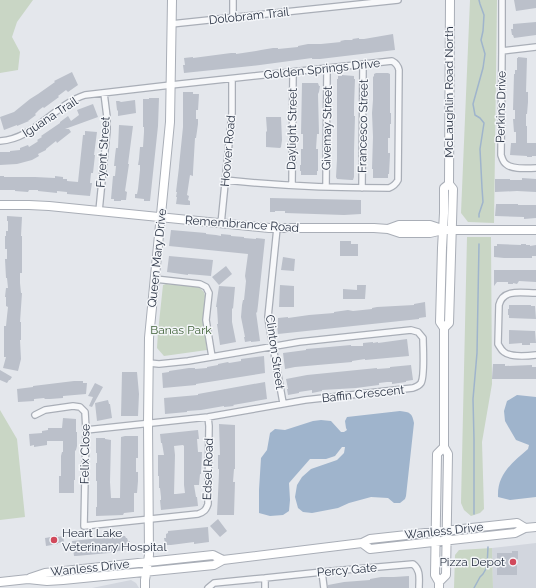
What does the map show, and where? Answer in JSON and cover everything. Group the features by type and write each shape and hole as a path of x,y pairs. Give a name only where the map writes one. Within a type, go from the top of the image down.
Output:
{"main road":[{"name":"Queen Mary Drive","path":"145,588 149,555 149,338 170,122 172,0"},
{"name":"McLaughlin Road North","path":"439,585 446,575 448,454 444,446 444,328 449,324 447,230 453,189 449,184 450,0"},
{"name":"Remembrance Road","path":"0,205 29,205 277,228 388,229 399,225 430,225 447,230 536,230"},
{"name":"McLaughlin Road North","path":"439,585 435,575 437,454 444,446"},
{"name":"Wanless Drive","path":"0,582 28,579 47,581 63,580 214,565 223,560 362,543 370,539 517,523 525,528"},
{"name":"Wanless Drive","path":"362,543 370,549 515,533 525,528 536,527"},
{"name":"Wanless Drive","path":"28,579 45,573 213,555 223,560"}],"street":[{"path":"233,0 233,18"},
{"name":"Dolobram Trail","path":"171,24 398,0"},
{"name":"Perkins Drive","path":"502,0 501,155 506,165 512,168 536,168"},
{"path":"502,51 536,47"},
{"name":"Golden Springs Drive","path":"171,85 363,64 392,62 396,64 399,70 398,180 396,184 389,188 362,188 256,184 226,180"},
{"name":"Francesco Street","path":"362,188 363,64"},
{"name":"Givemay Street","path":"326,187 328,68"},
{"name":"Daylight Street","path":"292,186 293,72"},
{"name":"Hoover Road","path":"221,224 232,113 232,79"},
{"name":"Iguana Trail","path":"0,141 14,139 25,134 75,99 85,95 171,85"},
{"name":"Fryent Street","path":"99,211 107,130 104,93"},
{"name":"Clinton Street","path":"277,228 268,317 283,403"},
{"path":"155,279 200,284 206,287 209,293 206,320 212,357"},
{"path":"536,293 509,293 503,296 499,305 498,344 504,352 510,355 536,356"},
{"name":"Baffin Crescent","path":"86,430 208,417 283,403 413,388 421,383 423,377 423,338 418,332 411,330 299,342 174,362 156,364 149,363"},
{"name":"Felix Close","path":"35,416 45,410 73,406 80,407 85,412 84,526 149,520"},
{"name":"Edsel Road","path":"149,520 198,514 203,513 206,509 208,504 208,417"},
{"name":"Percy Gate","path":"208,588 214,583 413,564 419,573 419,588"},
{"path":"322,572 324,588"},
{"path":"265,578 265,588"}],"shaded area":[{"path":"536,543 536,588 493,588 492,548"},
{"path":"131,580 136,583 139,588 92,588"}],"green space":[{"path":"0,0 33,0 17,22 12,37 20,52 18,70 0,73"},
{"path":"470,0 497,0 494,223 468,222 461,213"},
{"path":"467,237 491,237 492,384 482,442 484,509 480,513 471,516 464,510 461,503"},
{"name":"Banas Park","path":"163,285 199,287 204,292 203,318 207,350 164,356 157,348"},
{"path":"0,410 17,439 25,517 0,520"},
{"path":"492,548 493,588 454,588 455,555 459,550"}],"water":[{"path":"517,395 536,397 536,497 510,500 498,497 500,482 511,464 528,449 529,445 516,440 505,421 504,411 507,401"},
{"path":"400,411 410,414 414,423 406,496 400,503 394,503 388,498 371,497 349,503 338,508 312,513 303,512 298,508 295,497 297,485 302,477 311,469 337,460 344,453 345,447 342,447 335,456 326,459 310,459 289,483 289,511 283,515 270,516 259,513 261,458 267,450 270,433 275,429 285,430 321,420 331,421 341,432 344,432 347,430 345,421 347,417"}],"building":[{"path":"514,0 536,0 536,8 516,11"},
{"path":"536,22 536,35 514,38 512,35 511,29 513,29 513,24"},
{"path":"393,34 395,50 184,73 184,58 231,53 236,54 273,48 298,47 308,44 341,42 340,41"},
{"path":"518,57 527,58 527,143 536,143 536,156 532,157 510,155 511,143 516,143 516,132 514,132 513,119 515,119 515,110 513,110 514,74 515,70 517,70"},
{"path":"72,72 78,85 68,92 66,90 58,96 59,97 39,110 29,121 4,130 0,117 14,112 55,82 54,81"},
{"path":"376,73 390,74 391,124 390,138 388,138 388,153 390,153 390,155 388,178 373,178 373,77"},
{"path":"338,76 354,76 355,79 353,180 337,179 336,177 337,79"},
{"path":"302,83 318,83 320,86 318,94 319,134 317,134 316,149 318,149 317,175 301,175 300,171 301,149 303,149 303,134 301,134"},
{"path":"183,92 193,92 193,94 199,94 198,110 196,110 196,119 198,119 198,124 195,138 193,176 190,175 187,195 189,196 188,200 190,201 190,205 176,204 183,127"},
{"path":"159,98 158,126 150,201 144,201 144,199 135,198 135,194 137,194 138,189 140,147 143,147 143,99"},
{"path":"135,100 136,113 118,116 116,101 121,102"},
{"path":"93,104 98,117 65,129 69,129 71,132 57,143 56,141 46,150 38,154 39,156 32,160 17,164 0,165 0,152 20,150 20,148 28,145 29,147 68,116 71,121 79,115 77,110"},
{"path":"266,117 281,117 282,140 280,148 266,147"},
{"path":"119,125 133,126 125,191 127,192 126,200 114,201 114,199 111,199 113,176 115,176 116,166 114,166 116,148 118,148"},
{"path":"85,131 97,132 93,173 91,173 90,183 92,183 90,196 67,194 67,192 57,191 57,193 38,190 29,190 28,192 0,190 0,176 55,178 55,176 63,177 63,179 67,179 67,181 78,182 83,135 85,135"},
{"path":"522,178 536,179 536,192 495,192 495,179 522,180"},
{"path":"270,198 361,200 361,214 344,215 285,213 285,211 270,212"},
{"path":"496,204 536,205 536,218 524,219 524,217 495,216"},
{"path":"7,216 22,217 22,273 20,273 22,293 20,322 21,359 18,371 3,368 6,357 4,357 4,326 6,326 8,307 6,306 5,297 6,288 8,288 5,259 7,259 5,236 6,231 8,231"},
{"path":"171,230 221,236 221,234 244,238 265,239 257,313 256,312 260,341 245,342 241,317 248,254 169,246"},
{"path":"340,241 351,241 351,244 358,244 358,256 340,256"},
{"path":"497,244 536,245 536,256 532,256 532,258 494,257 494,246 497,246"},
{"path":"169,256 213,260 211,276 167,272"},
{"path":"283,257 295,259 294,271 281,270"},
{"path":"226,266 232,274 219,285 212,277"},
{"path":"494,270 536,270 536,282 519,281 517,284 508,284 508,282 497,282 494,286"},
{"path":"280,285 294,286 294,307 279,307"},
{"path":"357,285 366,285 365,299 343,299 343,289 357,290"},
{"path":"219,286 235,287 232,322 236,342 220,345 216,307"},
{"path":"425,302 426,317 419,319 278,334 278,318 334,313 348,310 353,311 372,309 377,307 414,305"},
{"path":"509,305 535,306 536,319 509,318"},
{"path":"509,330 535,331 536,343 530,343 530,345 522,345 522,343 509,344"},
{"path":"407,339 409,356 365,359 352,362 285,369 283,353 306,349 351,345 363,346 363,343 378,343"},
{"path":"264,356 265,373 196,385 163,388 162,373 189,368 207,368 218,364 241,361 241,359"},
{"path":"493,364 505,364 505,366 532,365 532,367 536,367 536,379 492,379"},
{"path":"411,365 413,380 406,382 392,384 392,382 387,382 379,383 379,385 322,390 312,393 312,390 288,395 286,379 307,375"},
{"path":"0,370 12,377 7,383 0,380"},
{"path":"122,372 137,372 139,394 138,416 121,416"},
{"path":"83,381 83,383 87,383 86,394 63,396 63,398 44,398 34,399 34,401 18,402 17,389"},
{"path":"265,382 267,399 233,405 234,406 165,414 164,398 198,395"},
{"path":"95,383 103,387 92,407 89,406 93,397 88,396"},
{"path":"108,400 112,418 97,421 95,403"},
{"path":"63,418 76,419 77,446 75,451 74,493 59,493 59,476 61,476 63,441 47,441 47,445 34,447 34,445 30,446 29,434 42,433 42,431 48,430 48,428 62,428"},
{"path":"219,424 235,425 235,469 233,482 235,482 234,515 217,515 219,473 218,455 220,455"},
{"path":"198,430 198,452 202,452 201,474 199,485 194,485 198,506 161,510 158,455 164,455 160,434","holes":["174,446 184,446 185,493 174,494"]},
{"path":"138,436 138,458 136,458 136,472 138,472 138,481 137,493 134,493 134,512 124,513 123,515 96,516 96,438 111,440 111,498 120,498 121,437"},
{"path":"218,519 227,531 220,537 210,526"},
{"path":"208,527 209,542 171,545 167,545 165,543 164,538 166,538 168,531"},
{"name":"Heart Lake Veterinary Hospital","path":"57,535 57,537 63,536 64,542 46,546 45,538"},
{"path":"125,536 128,541 130,541 130,547 128,549 109,553 74,556 72,541"},
{"path":"512,551 518,551 517,575 497,575 497,553 512,553"},
{"path":"409,576 409,588 328,588 328,585 344,582 370,580 381,577"}],"waterway":[{"path":"479,0 484,15 481,40 485,54 483,68 473,104 475,115 484,123 480,149 483,202 479,217"},
{"path":"474,514 473,399 477,353 479,244"},
{"path":"474,588 487,567 488,547"}],"place":[{"name":"Heart Lake Veterinary Hospital","path":"54,540"},
{"name":"Pizza Depot","path":"513,562"}]}
